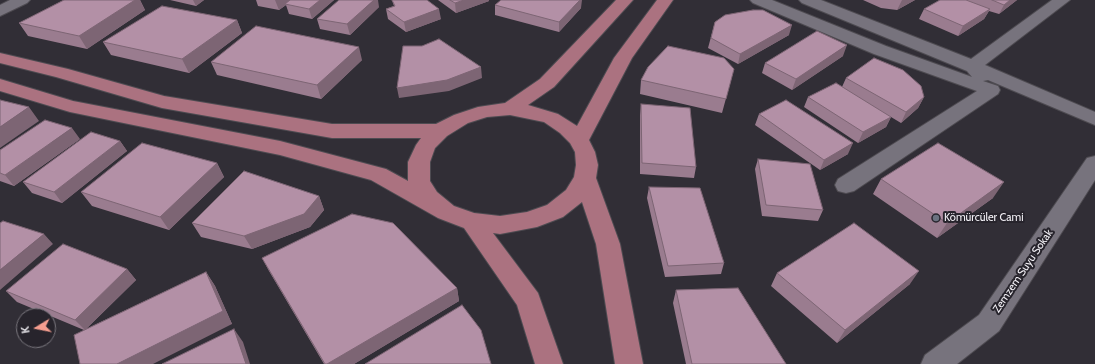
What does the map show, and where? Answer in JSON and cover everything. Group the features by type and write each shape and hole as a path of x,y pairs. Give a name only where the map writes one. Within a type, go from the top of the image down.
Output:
{"main road":[{"path":"510,109 547,83 625,0"},
{"path":"579,140 623,58 665,0"},
{"path":"0,58 62,73 162,102 332,131 440,130"},
{"path":"0,85 70,106 280,148 378,174 446,212 472,222 500,225 529,222 555,211 574,196 585,178 587,165 585,152 579,140 567,128 551,118 531,112 510,109 485,111 461,118 440,130 426,145 419,162 419,181 429,198 446,212"},
{"path":"585,178 608,244 629,364"},
{"path":"472,222 529,301 549,364"}],"street":[{"path":"0,11 22,0"},
{"path":"758,0 880,50 991,90"},
{"path":"807,0 973,66 1095,118"},
{"path":"973,66 1062,0"},
{"path":"973,66 991,90"},
{"path":"846,186 991,90"},
{"name":"Zemzem Suyu Sokak","path":"935,364 989,323 1095,163"}],"building":[{"path":"64,0 135,0 79,36 19,23"},
{"path":"290,0 320,0 309,9 285,4"},
{"path":"339,0 374,0 347,24 317,19"},
{"path":"392,0 427,0 439,9 404,22 386,9 395,6"},
{"path":"450,0 464,0 455,3"},
{"path":"501,0 580,0 559,22 495,5"},
{"path":"940,0 966,0 990,9 963,26 924,9"},
{"path":"992,0 1010,0 1004,5"},
{"path":"162,6 237,20 182,59 103,42"},
{"path":"753,10 763,10 792,25 740,54 711,38 715,22 725,15"},
{"path":"256,26 359,47 317,85 211,62"},
{"path":"817,31 847,45 796,79 765,63"},
{"path":"439,39 481,67 447,80 397,88 403,46 422,46"},
{"path":"668,46 724,58 734,69 726,99 641,80 648,67"},
{"path":"874,58 903,70 921,86 924,97 906,112 846,78"},
{"path":"836,83 891,117 863,132 808,97"},
{"path":"0,100 29,107 0,127"},
{"path":"786,100 853,143 824,160 759,114"},
{"path":"641,104 690,108 696,167 642,163"},
{"path":"45,120 72,128 5,175 0,173 0,150"},
{"path":"91,132 120,141 54,192 23,182"},
{"path":"142,143 217,163 160,217 81,192"},
{"name":"Kömürcüler Cami","path":"938,143 1004,182 947,223 881,179"},
{"path":"758,159 810,164 823,210 766,205"},
{"path":"244,171 319,196 304,214 244,236 192,223"},
{"path":"649,187 700,188 724,263 668,266"},
{"path":"352,214 393,223 457,288 325,364 262,258"},
{"path":"3,221 44,234 0,270 0,223"},
{"path":"854,223 919,271 845,330 777,273"},
{"path":"63,244 127,269 75,320 56,312 56,308 46,308 6,291"},
{"path":"206,272 223,311 117,364 80,364 74,335"},
{"path":"738,288 786,364 692,364 676,290"},
{"path":"462,305 481,330 491,364 365,364"},
{"path":"234,329 246,364 162,364"}],"place":[{"name":"Kömürcüler Cami","path":"936,218"}]}
